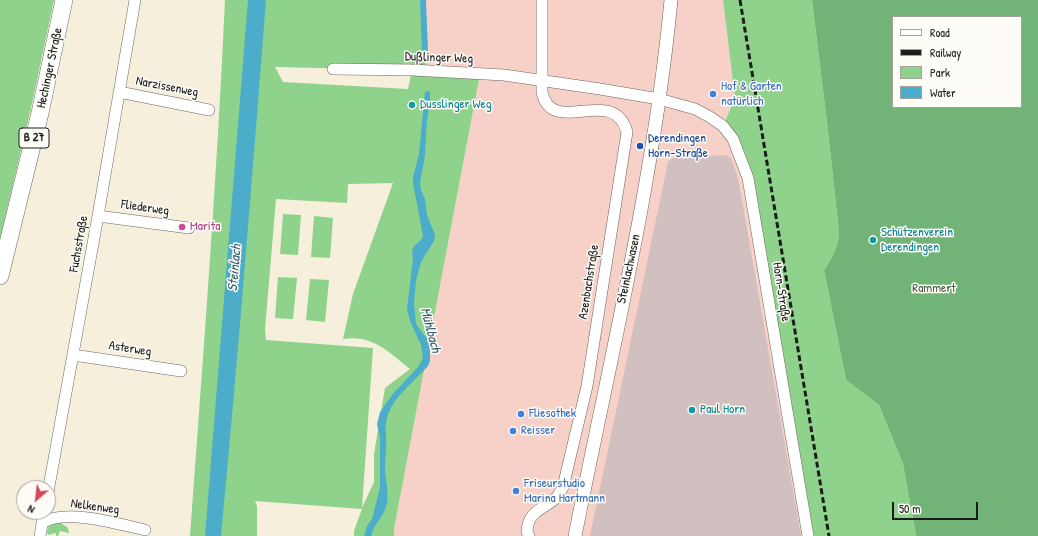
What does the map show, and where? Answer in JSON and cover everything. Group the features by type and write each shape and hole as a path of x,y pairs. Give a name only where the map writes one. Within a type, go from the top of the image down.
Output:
{"main road":[{"name":"Hechinger Straße","path":"0,276 40,113 64,0"}],"street":[{"name":"Fuchsstraße","path":"50,480 135,0"},
{"path":"542,0 543,80"},
{"name":"Steinlachwasen","path":"575,536 634,245 660,99 671,0"},
{"name":"Dußlinger Weg","path":"333,69 412,70 504,75 660,99"},
{"name":"Azenbachstraße","path":"529,536 527,532 529,520 535,512 556,497 563,487 587,386 627,132 624,123 617,116 605,111 584,110 567,113 554,110 549,107 542,92 543,80"},
{"name":"Narzissenweg","path":"119,92 209,110"},
{"name":"Horn-Straße","path":"660,99 695,109 723,126 733,139 748,178 808,536"},
{"name":"Fliederweg","path":"98,216 189,228"},
{"name":"Asterweg","path":"73,355 181,371"},
{"name":"Nelkenweg","path":"56,517 77,517 107,521 145,530"},
{"path":"40,536 43,520"}],"shaded area":[{"path":"424,0 723,0 735,98 723,126 748,178 808,536 394,536 394,529 480,74 426,71"},
{"name":"Paul Horn","path":"725,155 731,158 738,178 801,536 590,536 668,162 673,158"}],"green space":[{"path":"0,0 54,0 31,108 0,239"},
{"path":"225,0 424,0 426,71 480,74 394,529 394,536 354,536 354,531 362,509 255,501 257,506 257,536 190,536 218,134","holes":["275,67 412,70 408,89 283,82","393,183 353,294 343,339 363,339 380,346 410,369 385,388 374,454 374,482 362,508 373,348 266,340 265,329 276,199 347,203 348,184"]},
{"path":"723,0 812,0 839,232 838,243 824,270 846,380 879,405 903,464 916,536 808,536 748,178 723,126 735,98"},
{"name":"Rammert","path":"812,0 1038,0 1038,536 916,536 903,464 879,405 846,380 824,270 838,243 839,232"},
{"path":"283,214 301,215 298,255 280,254"},
{"path":"314,216 333,218 330,258 311,257"},
{"path":"278,277 297,278 293,319 275,318"},
{"path":"310,279 329,280 325,322 306,320"},
{"path":"60,522 68,528 69,533 60,531 58,536 56,536 56,533 48,535 47,531 49,526"}],"water":[{"name":"Steinlach","path":"248,0 266,0 250,201 221,536 205,536"},
{"path":"420,0 426,0 428,51 422,50"},
{"path":"430,91 425,155 420,183 425,199 427,215 435,235 434,241 421,262 416,281 414,304 416,324 428,340 430,361 428,366 402,392 391,407 386,427 385,467 388,494 386,508 374,527 371,536 364,536 367,526 372,519 380,488 380,439 377,424 380,412 392,395 418,367 423,358 421,345 410,321 407,309 413,258 412,253 414,247 423,236 413,177 419,154 425,92"}],"railway":[{"path":"740,0 829,536"}],"place":[{"name":"Hof & Garten natürlich","path":"713,94"},
{"name":"Dusslinger Weg","path":"412,105"},
{"name":"Derendingen Horn-Straße","path":"640,146"},
{"name":"Marita","path":"182,227"},
{"name":"Schützenverein Derendingen","path":"873,240"},
{"name":"Paul Horn","path":"692,410"},
{"name":"Fliesothek","path":"521,414"},
{"name":"Reisser","path":"513,431"},
{"name":"Friseurstudio Marina Hartmann","path":"516,491"}],"water label":[{"name":"Mühlbach","path":"430,330"}]}
